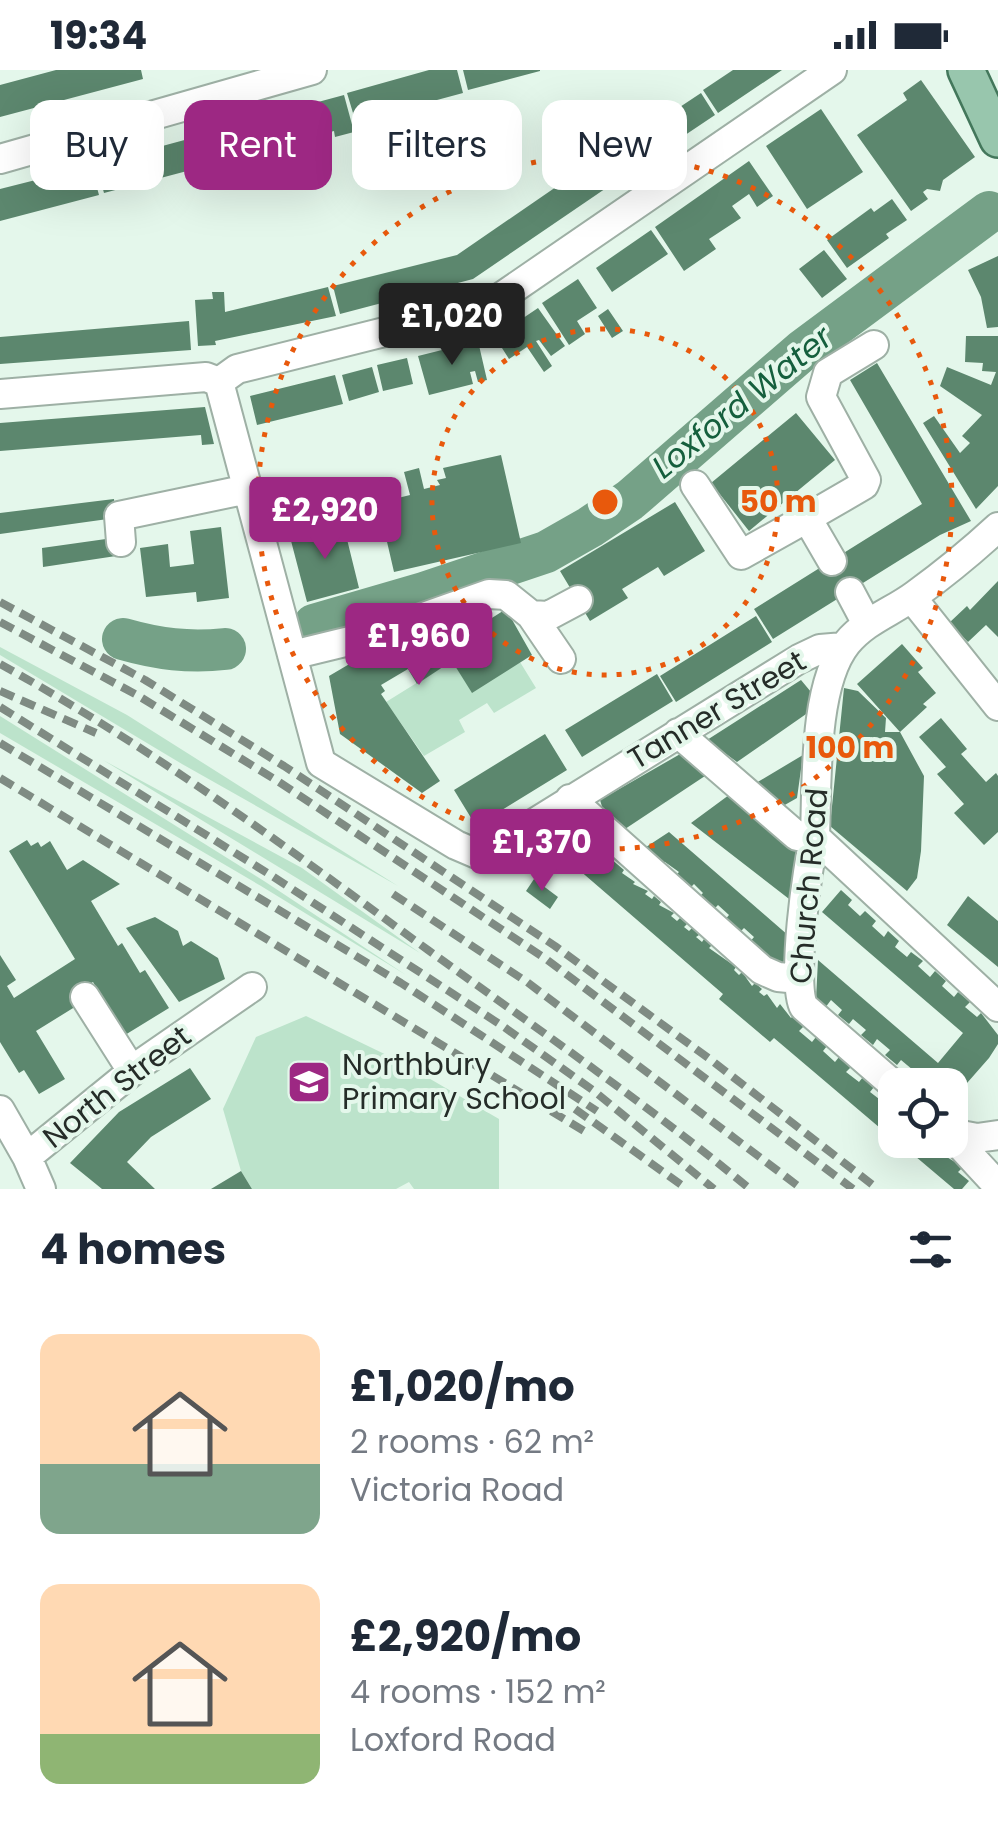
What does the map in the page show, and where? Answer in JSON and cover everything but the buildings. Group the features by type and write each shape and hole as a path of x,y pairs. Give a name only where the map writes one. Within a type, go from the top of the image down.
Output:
{"main road":[{"path":"966,70 998,139"}],"street":[{"path":"0,159 312,70"},
{"path":"219,382 237,369 488,306 832,70"},
{"path":"695,485 741,555 864,485 866,480 821,398 828,373 874,344"},
{"path":"0,394 206,378 219,382"},
{"path":"219,382 292,655 370,636 489,594 506,595 531,615 561,659"},
{"path":"121,542 119,516 248,489"},
{"path":"807,518 832,561"},
{"name":"Tanner Street","path":"292,655 320,763 456,846 477,854 812,652 844,647 867,624 912,598 998,527"},
{"path":"850,592 867,624"},
{"path":"912,598 998,706"},
{"path":"531,615 548,616 578,600"},
{"name":"Church Road","path":"844,647 826,691 799,994 804,1007 878,1071"},
{"path":"678,733 797,836 816,837 998,1007"},
{"path":"570,799 762,970 778,977 799,978"},
{"path":"85,998 132,1071"},
{"name":"North Street","path":"41,1189 27,1157 132,1071 245,1001"},
{"path":"0,1110 27,1157"},
{"path":"968,1136 998,1135"},
{"path":"968,1153 998,1186"}],"green space":[{"path":"0,647 127,715 398,886 0,655"},
{"path":"452,661 520,662 536,688 494,713 487,703 459,720 465,732 424,756 386,702"},
{"path":"0,716 264,881 406,975 0,733"},
{"path":"103,760 302,868 420,953"},
{"name":"Northbury Primary School","path":"306,1016 401,1062 499,1119 499,1189 414,1189 409,1182 396,1189 252,1189 241,1171 223,1109 256,1037"}],"waterway":[{"name":"Loxford Water","path":"314,625 546,552 590,527 630,500 803,350 989,212"},
{"name":"Loxford Water","path":"123,639 174,649 225,649"}],"railway":[{"path":"0,602 145,680 284,766 555,946 878,1189"},
{"path":"0,622 137,695 276,780 546,959 853,1189"},
{"path":"0,664 165,764 271,837 631,1097 750,1189"},
{"path":"0,691 96,733"},
{"path":"0,707 269,874 504,1027 594,1091 714,1189"},
{"path":"0,743 401,983 597,1111"},
{"path":"0,778 589,1134"},
{"path":"393,894 527,982 802,1189"},
{"path":"575,1109 687,1189"}],"place":[{"name":"Northbury Primary School","path":"309,1082"}]}
